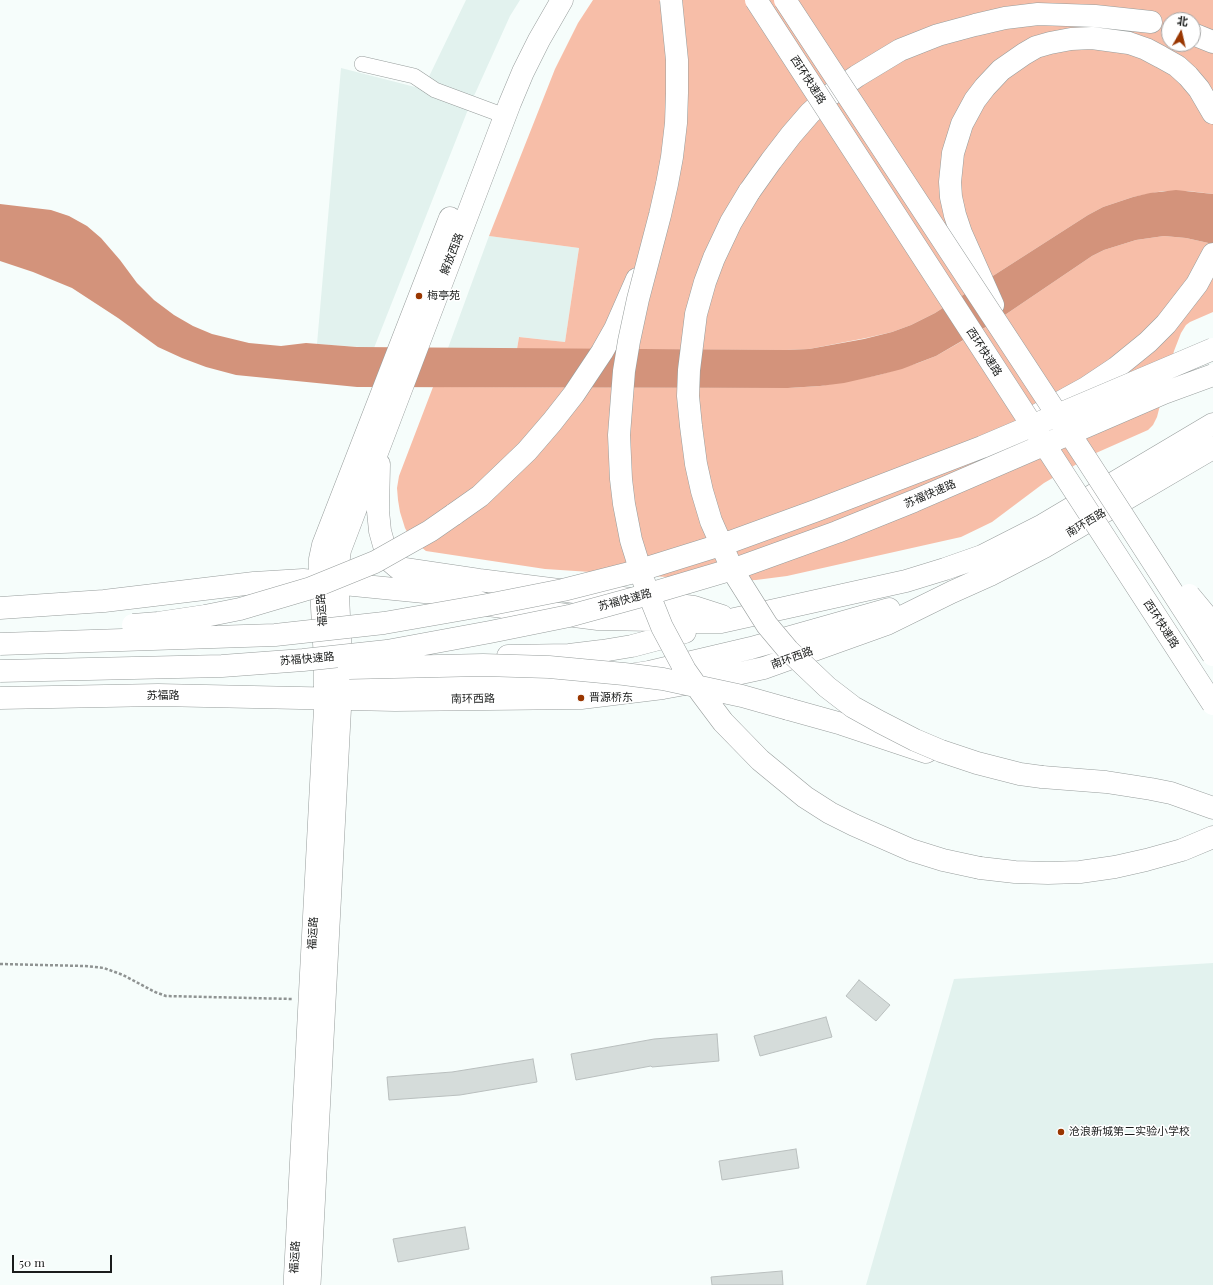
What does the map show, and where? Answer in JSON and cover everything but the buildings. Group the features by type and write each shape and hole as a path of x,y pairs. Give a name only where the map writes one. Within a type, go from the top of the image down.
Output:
{"main road":[{"name":"解放西路","path":"328,582 320,559 323,546 390,395 498,114 510,66 546,0"},
{"name":"解放西路","path":"498,114 562,0"},
{"path":"671,0 677,60 678,93 676,123 667,184 628,341 619,435 620,479 631,540 644,582 662,627 685,670 723,722 739,740 782,779 805,797 830,813 867,832 911,850 944,860 980,868 1015,872 1080,872 1146,860 1182,850 1213,837"},
{"name":"西环快速路","path":"756,0 1213,704"},
{"path":"785,0 1213,655"},
{"path":"1051,0 1160,24"},
{"path":"1020,774 977,763 941,751 880,722 853,707 827,688 807,669 788,650 767,625 732,571 711,521 702,491 690,426 688,396 689,370 696,314 705,282 714,258 731,222 749,192 791,135 810,113 830,95 857,76 900,50 938,35 1005,18 1038,14 1066,14 1160,24"},
{"path":"1201,37 1213,42"},
{"path":"1012,346 961,233 951,197 951,166 958,136 966,114 985,87 1011,62 1036,48 1050,43 1071,39 1092,38 1111,40 1129,43 1146,49 1162,56 1177,66 1199,89 1213,113"},
{"path":"0,630 158,624 240,609 311,588 345,575 375,562 430,531 480,496 527,451 574,394 602,352 615,329 654,235"},
{"path":"982,447 1086,388 1116,368 1148,342 1166,324 1197,284 1213,254"},
{"path":"0,644 275,635 384,623 563,590 634,572 730,542 815,511 982,447 1213,349"},
{"name":"苏福快速路","path":"0,671 222,666 303,660 386,651 570,616 740,566 837,532 914,501 1164,393 1213,375"},
{"path":"1164,393 1213,380"},
{"name":"解放西路","path":"328,582 337,563 340,550 379,447 390,395"},
{"name":"南环西路","path":"328,582 455,595 488,605 598,619 681,622 727,620 906,581 982,556 1043,525 1213,424"},
{"path":"379,447 378,495 380,531 391,562 398,568 472,580 694,607 727,620"},
{"name":"南环西路","path":"333,679 402,700 581,698 663,688 764,668 888,624 990,575 1044,547 1213,448"},
{"path":"1087,460 1198,607 1213,624"},
{"path":"0,608 97,602 286,580 328,582"},
{"name":"福运路","path":"310,1285 315,1034 333,679 328,582"},
{"path":"333,679 569,655 632,646 727,620"},
{"path":"98,669 216,674 399,666 483,665 550,667 624,674 663,679 742,696 842,724 926,752 984,767 1042,778 1118,784 1151,789 1171,793 1213,808"},
{"name":"苏福路","path":"0,698 158,695 333,679"},
{"name":"福运路","path":"294,1285 315,1034"}],"street":[{"path":"362,64 414,76 435,90 498,114"}],"path":[{"path":"0,964 85,966 104,968 123,975 155,992 166,996 275,998"}],"shaded area":[{"path":"466,0 520,0 510,16 469,107 374,348 317,344 341,68 423,89"},
{"path":"593,0 1213,0 1213,194 1188,191 1163,191 1133,197 1103,207 1088,215 935,313 911,325 892,332 866,338 809,349 786,350 517,349 519,337 565,342 579,248 489,236 555,69 578,23"},
{"path":"1176,190 1213,194 1213,244 1186,238 1164,236 1136,240 1104,250 1092,256 996,321 936,356 902,369 844,383 788,388 357,387 236,375 206,367 158,347 118,318 72,288 33,272 0,261 0,204 51,210 69,216 87,226 101,238 137,283 154,300 174,315 193,326 212,334 249,343 281,346 306,343 357,347 809,349 864,339 892,332 911,325 935,313 1088,215 1103,207 1150,193"},
{"path":"489,236 579,248 565,342 519,337 517,349 448,348"},
{"path":"1164,236 1186,238 1213,244 1213,312 1190,322 1181,333 1174,351 1157,417 1153,425 1148,430 1096,453 1044,483 992,522 961,537 787,576 756,580 728,581 545,569 426,551 411,539 405,528 398,500 397,488 399,476 433,387 788,388 820,386 879,375 936,356 996,321 1092,256 1104,250 1136,240"},
{"name":"沧浪新城第二实验小学校","path":"1213,963 1213,1285 866,1285 954,979"}],"place":[{"name":"梅亭苑","path":"419,296"},
{"name":"晋源桥东","path":"581,698"},
{"name":"沧浪新城第二实验小学校","path":"1061,1132"}]}
